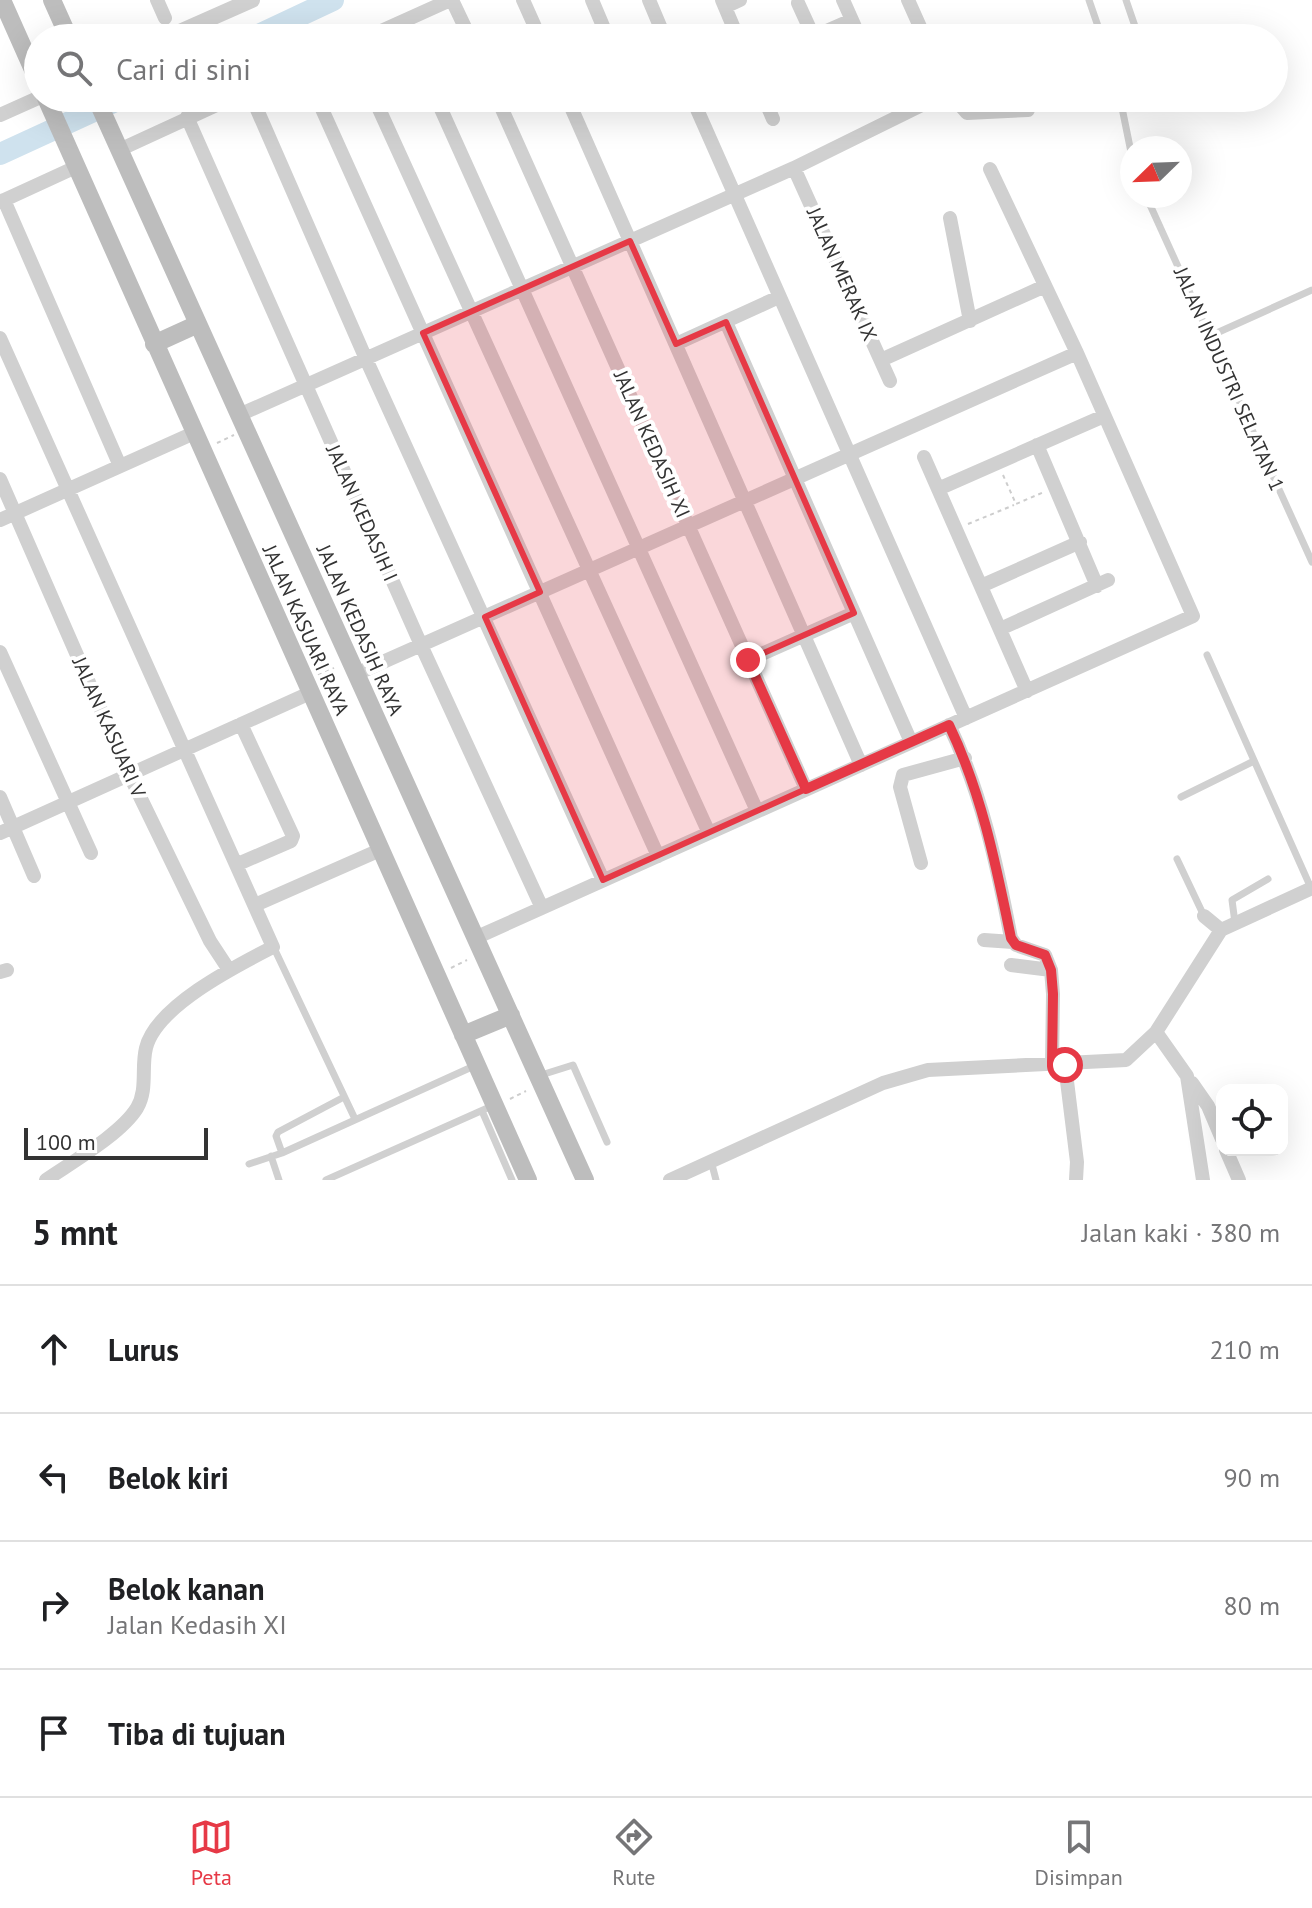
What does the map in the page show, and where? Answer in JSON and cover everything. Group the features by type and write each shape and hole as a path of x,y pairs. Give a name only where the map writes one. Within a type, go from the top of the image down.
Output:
{"main road":[{"path":"2,0 24,50"},
{"path":"52,0 63,24"},
{"name":"JALAN KASUARI RAYA","path":"50,112 463,1035 476,1065 488,1108 528,1180"},
{"name":"JALAN KEDASIH RAYA","path":"102,112 585,1180"},
{"path":"154,344 198,324"},
{"path":"463,1035 511,1015"}],"street":[{"path":"157,0 165,18"},
{"path":"198,24 252,0"},
{"path":"398,24 451,0 463,24"},
{"path":"523,0 534,24"},
{"path":"592,0 602,24"},
{"path":"649,0 659,24"},
{"path":"732,24 723,3 740,0"},
{"path":"843,0 854,24"},
{"path":"908,0 919,24"},
{"path":"798,3 808,24"},
{"path":"844,24 852,20"},
{"path":"0,115 24,107"},
{"path":"117,145 199,112"},
{"path":"258,112 366,359 603,880"},
{"path":"323,112 658,856"},
{"path":"380,112 709,833"},
{"path":"442,112 757,811"},
{"name":"JALAN KEDASIH XI","path":"503,112 806,789"},
{"path":"576,112 630,241 861,765"},
{"path":"698,112 966,718"},
{"path":"772,112 773,119"},
{"path":"242,422 305,386 794,168 908,112"},
{"path":"966,112 987,112"},
{"name":"JALAN KEDASIH I","path":"187,117 421,645 542,908"},
{"path":"74,163 2,201 120,466"},
{"name":"JALAN MERAK IX","path":"794,168 890,381"},
{"path":"479,945 542,908 1193,616 1077,353 990,169"},
{"path":"950,218 970,321"},
{"path":"881,360 1045,286"},
{"path":"676,344 779,297"},
{"path":"726,322 911,742"},
{"path":"0,338 273,947 229,970 175,1009 151,1035 146,1049 144,1091 132,1115 46,1180"},
{"path":"353,667 421,645 1077,353"},
{"path":"938,489 1104,416"},
{"path":"0,520 120,466 197,441"},
{"path":"1000,629 1103,583 1080,542 1037,445"},
{"path":"924,457 1027,691"},
{"name":"JALAN KASUARI V","path":"0,479 129,774 210,941 229,970"},
{"path":"981,586 1080,542"},
{"path":"748,660 854,613"},
{"path":"0,652 91,853"},
{"path":"6,830 241,724 307,687"},
{"path":"238,864 293,837 241,724"},
{"path":"949,725 979,794 991,852 1003,886 1013,942"},
{"path":"921,863 900,787 903,775 965,758"},
{"path":"0,797 6,830 34,876"},
{"path":"255,905 380,850"},
{"path":"670,1180 883,1083 928,1070 1126,1060 1156,1032 1228,926 1312,888"},
{"path":"1204,916 1228,926"},
{"path":"984,940 1013,942 1045,955 1051,970 1058,1065 1077,1162 1076,1180"},
{"path":"1011,965 1051,970"},
{"path":"1156,1032 1208,1106 1216,1125"},
{"path":"1187,1076 1203,1180"},
{"path":"1229,1156 1239,1180"}],"lane":[{"path":"1089,0 1098,24"},
{"path":"1126,0 1134,24"},
{"path":"1123,112 1128,136"},
{"name":"JALAN INDUSTRI SELATAN 1","path":"1151,208 1312,562"},
{"path":"1210,336 1312,290"},
{"path":"1207,655 1312,888"},
{"path":"1181,797 1254,761"},
{"path":"1177,859 1204,916"},
{"path":"1228,926 1232,900 1268,879"},
{"path":"273,947 355,1119"},
{"path":"249,1164 282,1153 476,1065"},
{"path":"540,1080 573,1065 607,1142"},
{"path":"282,1153 278,1132 344,1097"},
{"path":"326,1180 488,1108 512,1180"},
{"path":"271,1156 279,1180"},
{"path":"711,1161 716,1180"}],"path":[{"path":"197,441 242,422"},
{"path":"998,463 1016,504"},
{"path":"956,529 1056,487"},
{"path":"307,687 353,667"},
{"path":"436,974 479,945"},
{"path":"488,1108 540,1080"}],"highlighted area":[{"path":"630,241 676,344 726,322 854,613 748,660 806,789 603,880 485,617 540,592 423,333"}],"waterway":[{"path":"282,24 333,0"},
{"path":"0,154 92,112"}],"route":[{"path":"748,660 806,789 949,725 979,794 991,852 1003,886 1011,938 1016,945 1047,957 1053,994 1052,1065 1065,1065"}]}
